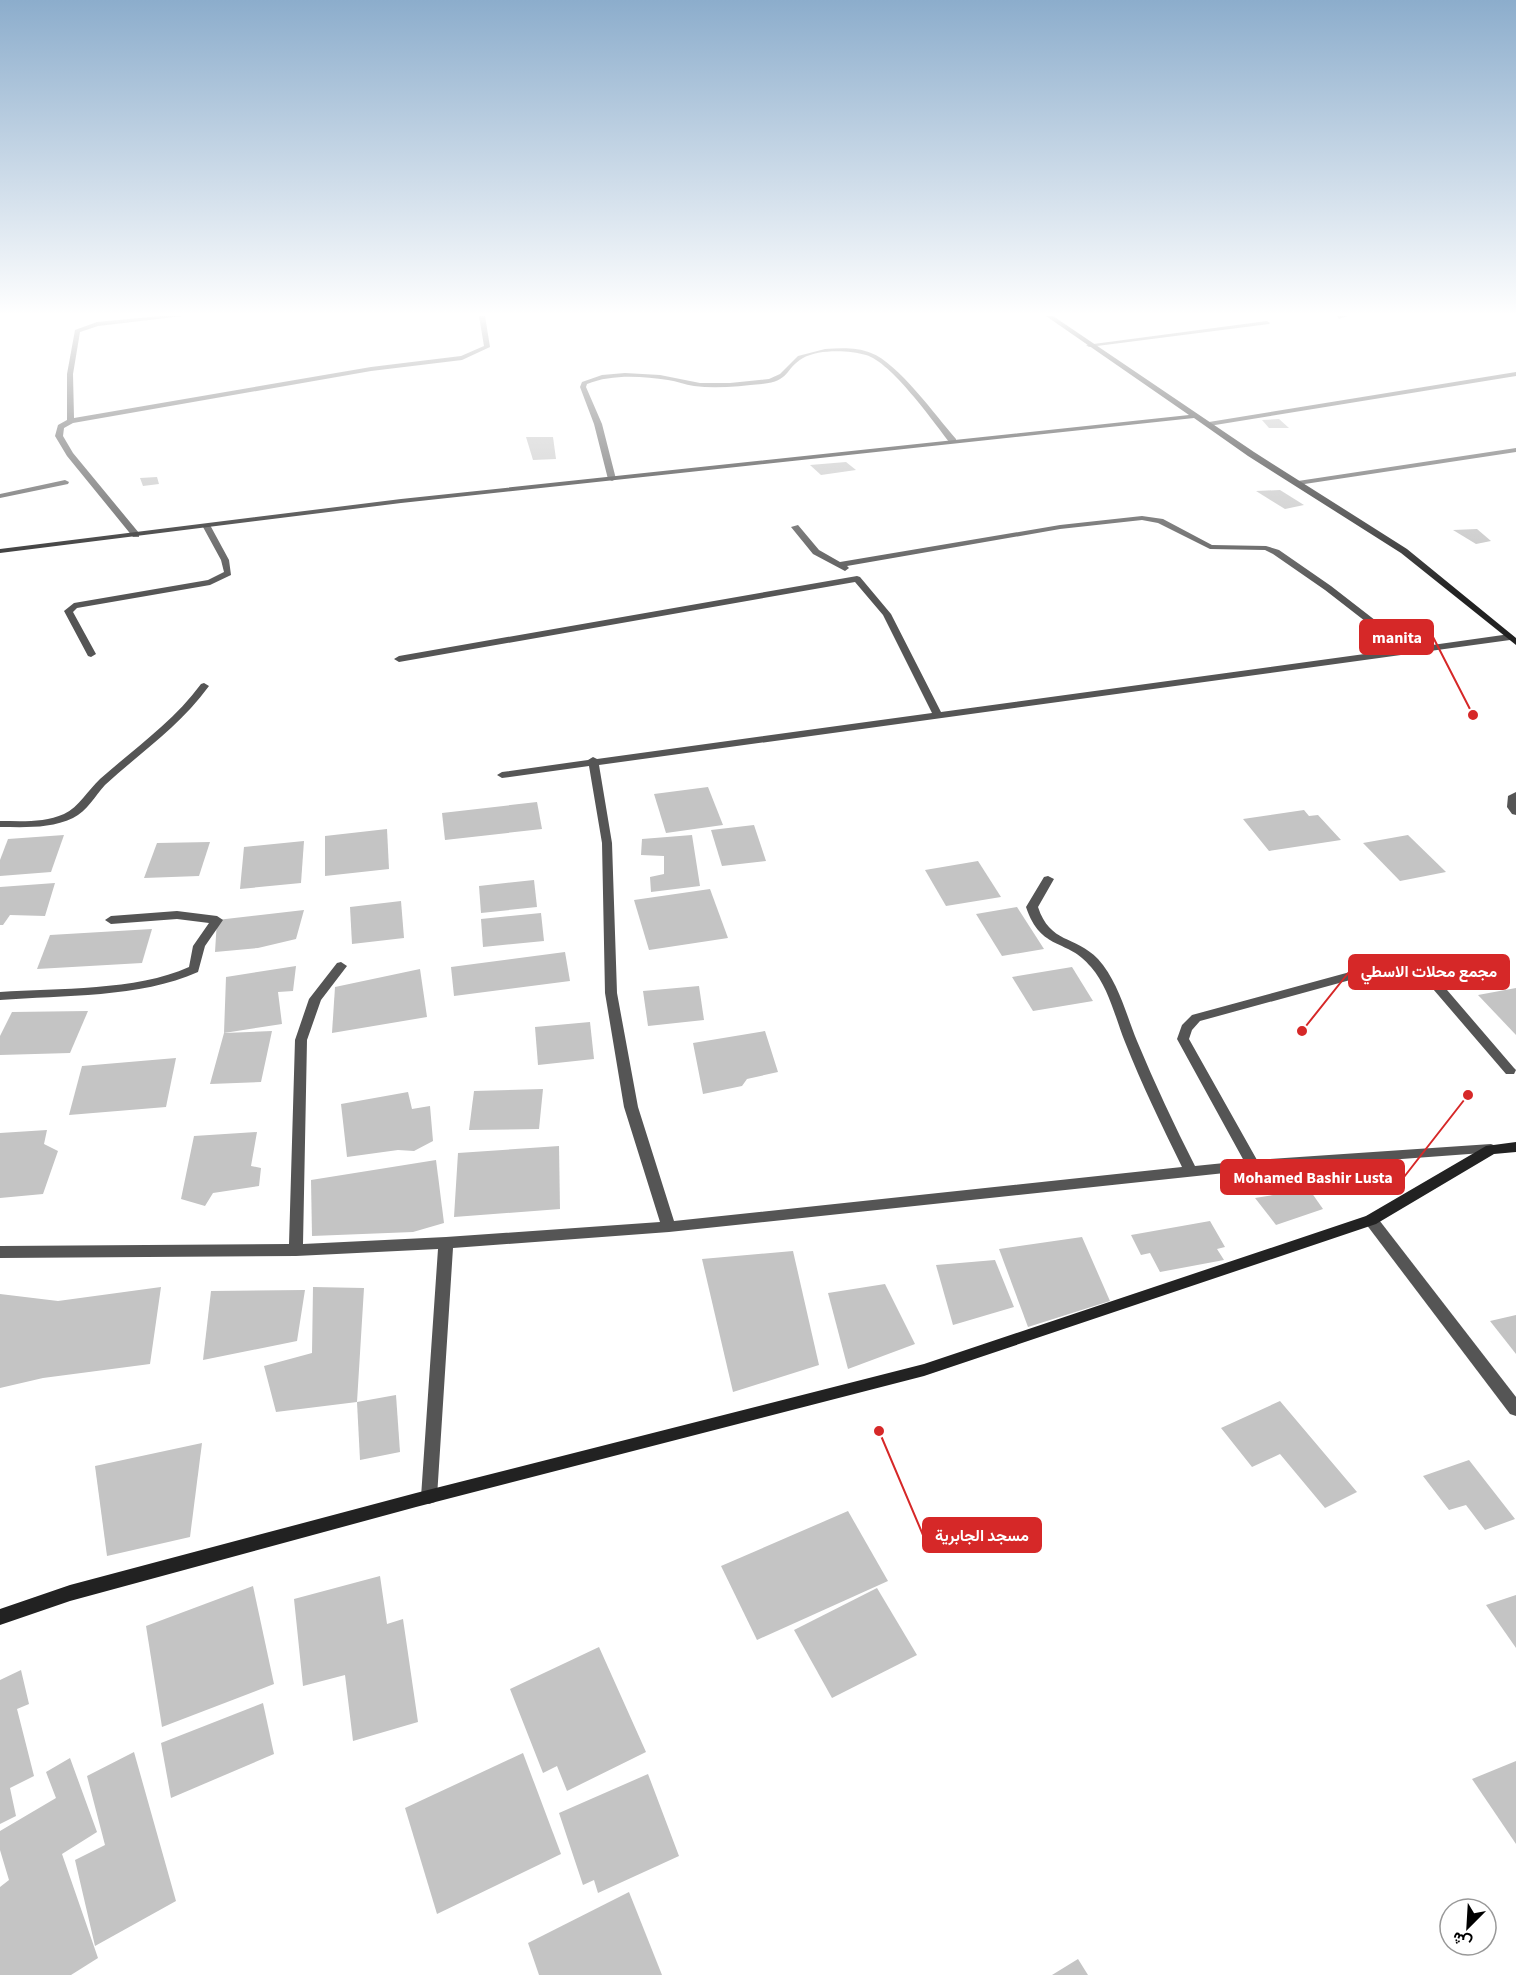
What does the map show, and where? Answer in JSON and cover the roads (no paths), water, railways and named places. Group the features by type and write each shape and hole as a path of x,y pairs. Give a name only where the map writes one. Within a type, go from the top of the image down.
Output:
{"street":[{"path":"71,408 71,422"},
{"path":"136,535 70,454 59,436 62,427 71,422 148,408"},
{"path":"592,408 612,479"},
{"path":"925,408 953,441"},
{"path":"1184,408 1251,454 1404,551 1513,640"},
{"path":"1209,424 1306,408"},
{"path":"0,551 401,501 1196,416"},
{"path":"1298,483 1516,450"},
{"path":"0,496 65,482"},
{"path":"841,564 1060,527 1154,519 1205,546 1266,548 1276,552 1328,588 1407,649"},
{"path":"795,526 816,552 841,564 857,579 887,614 937,714"},
{"path":"92,654 68,611 85,602 221,579 228,573 225,560 207,527"},
{"path":"399,658 857,579"},
{"path":"502,775 593,760 1407,649 1513,640"},
{"path":"0,824 57,821 72,815 102,782 148,746 190,707 204,686"},
{"path":"593,760 607,843 611,993 631,1107 669,1227"},
{"path":"1516,795 1513,796 1512,807 1516,812"},
{"path":"1048,879 1032,907 1035,921 1043,932 1078,949 1094,961 1109,986 1163,1117 1191,1171"},
{"path":"0,996 138,984 183,976 194,969 200,946 216,920 177,915 111,920"},
{"path":"1253,1165 1183,1039 1186,1028 1196,1018 1394,964 1405,965 1421,971 1431,979 1510,1071"},
{"path":"296,1250 301,1040 315,999 341,966"},
{"path":"0,1252 296,1250 446,1243 669,1227 1253,1165 1516,1147"},
{"path":"0,1617 70,1593 429,1497 924,1370 1371,1220 1491,1149"},
{"path":"1371,1220 1516,1409"},
{"path":"429,1497 446,1243"}],"place":[{"name":"manita","path":"1473,715"},
{"name":"مجمع محلات الاسطي","path":"1302,1031"},
{"name":"Mohamed Bashir Lusta","path":"1468,1095"},
{"name":"مسجد الجابرية","path":"879,1431"}]}
